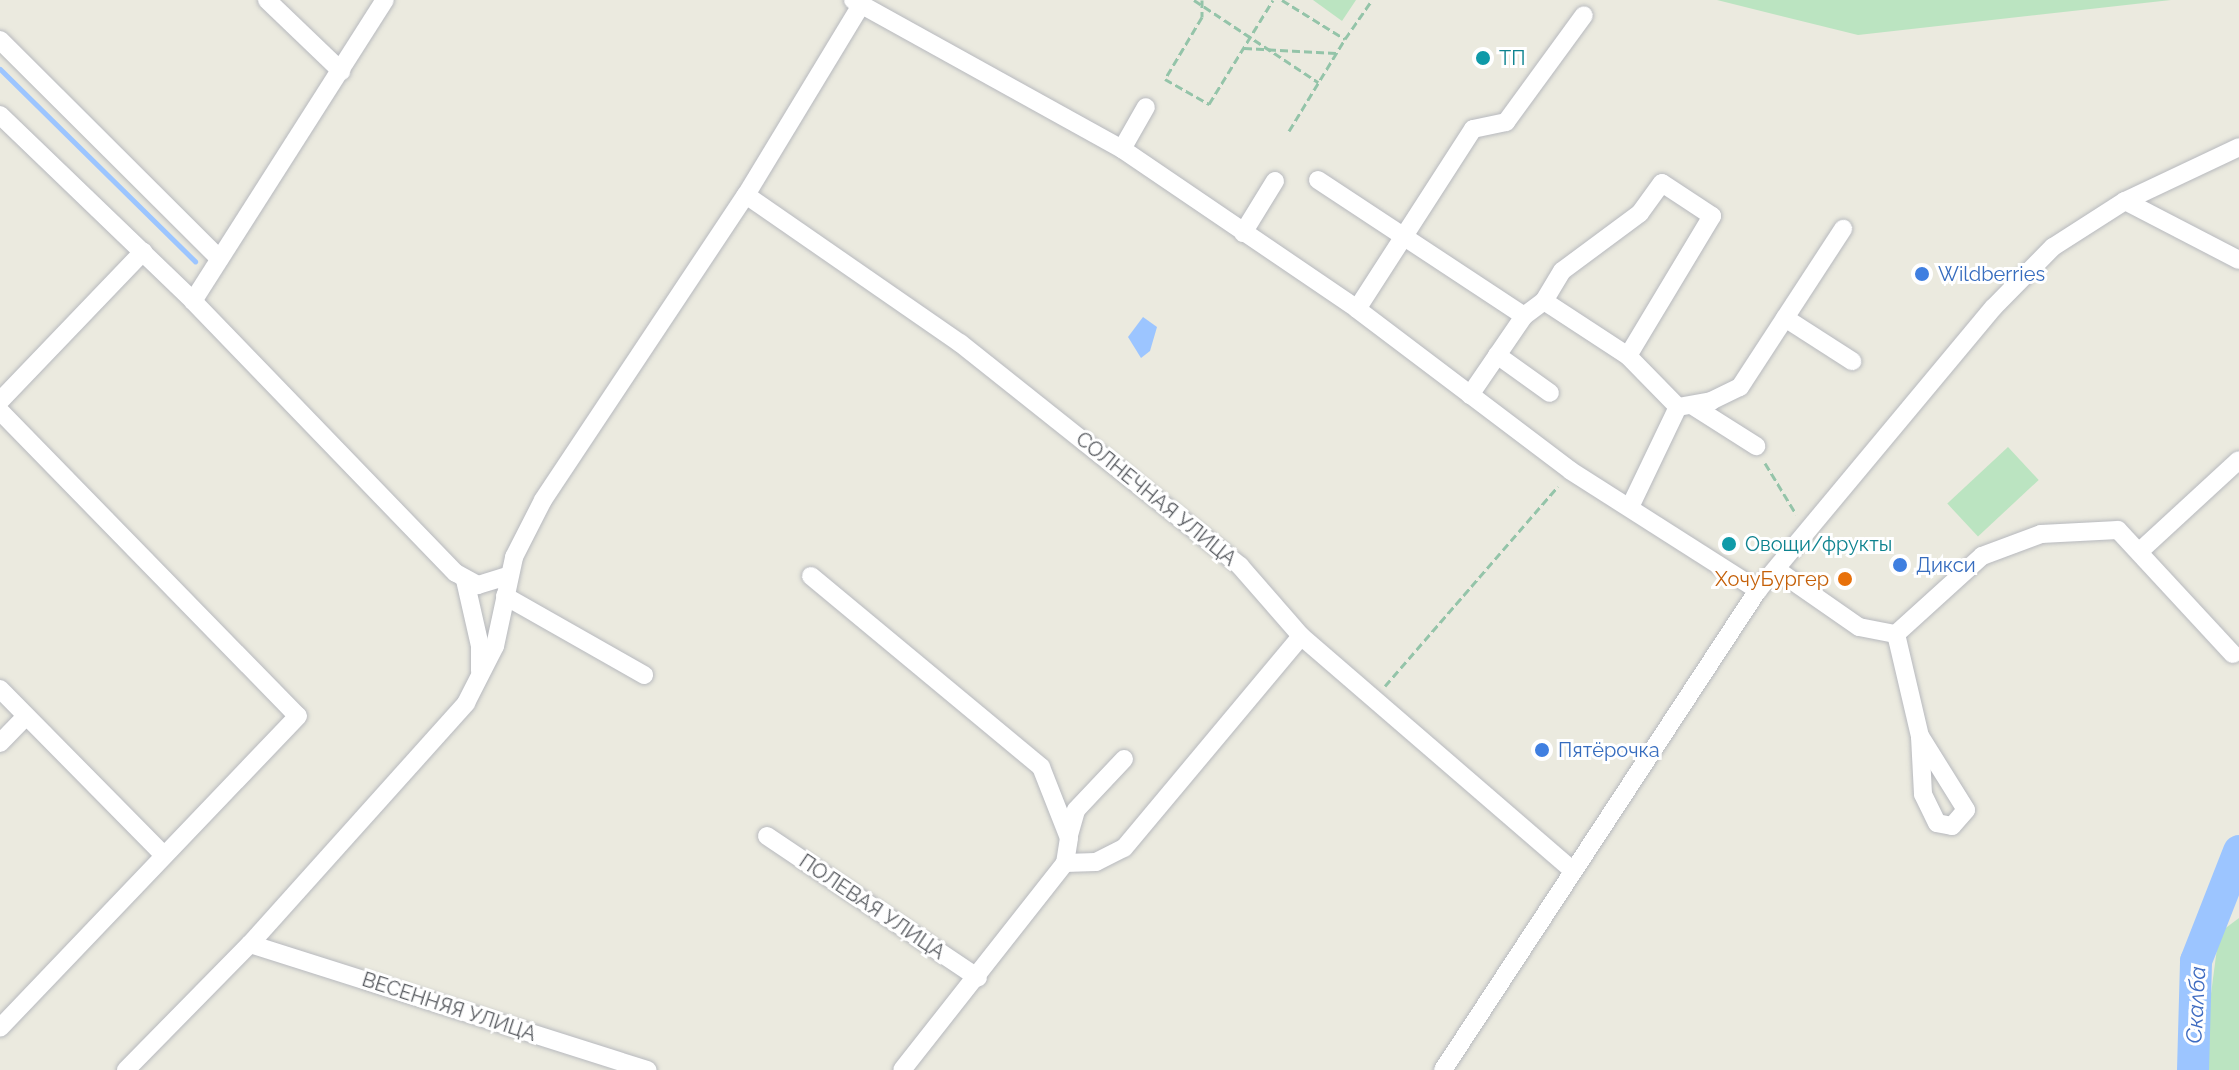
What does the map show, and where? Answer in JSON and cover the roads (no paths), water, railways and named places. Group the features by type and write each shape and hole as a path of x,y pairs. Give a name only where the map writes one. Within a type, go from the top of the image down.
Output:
{"street":[{"path":"267,0 341,71"},
{"path":"193,301 385,0"},
{"path":"126,1070 250,944 450,724 480,682 500,629 508,576 543,500 746,195 857,2 1122,149 1357,309 1571,471 1758,590"},
{"path":"1357,309 1473,129 1506,122 1584,15"},
{"path":"0,40 220,259"},
{"path":"1122,149 1146,107"},
{"path":"0,115 193,301 465,580 478,585 508,576"},
{"path":"1443,1070 1758,590 1993,308 2053,247 2125,201 2239,147"},
{"path":"1318,180 1524,316"},
{"path":"1243,233 1275,181"},
{"path":"1470,395 1524,316 1544,301 1562,271 1640,213 1662,183 1712,216 1628,356"},
{"name":"СОЛНЕЧНАЯ УЛИЦА","path":"746,195 1008,382 1240,566 1301,636 1572,870"},
{"path":"2125,201 2239,260"},
{"path":"1630,507 1686,406 1740,387 1843,229"},
{"path":"0,401 143,252"},
{"path":"1544,301 1628,356 1686,406 1756,446"},
{"path":"1785,318 1852,361"},
{"path":"1497,355 1550,393"},
{"path":"0,411 298,716 162,853 0,1028"},
{"path":"2140,551 2239,460"},
{"path":"1896,634 1982,556 2041,534 2118,530 2233,654"},
{"path":"1777,570 1859,627 1896,634"},
{"path":"811,576 1041,767 1069,838"},
{"path":"465,580 480,646 480,682"},
{"path":"505,596 644,675"},
{"path":"1896,634 1920,736"},
{"path":"1065,863 1096,862 1124,848 1301,636"},
{"path":"0,689 162,853"},
{"path":"0,743 26,716"},
{"path":"902,1070 978,978 1065,863 1076,810 1124,759"},
{"name":"ПОЛЕВАЯ УЛИЦА","path":"767,836 978,978"},
{"name":"ВЕСЕННЯЯ УЛИЦА","path":"250,944 648,1070"}],"water":[{"path":"1143,317 1157,327 1150,351 1141,358 1128,337"}],"waterway":[{"path":"0,69 195,261"},
{"name":"Скалба","path":"2193,1070 2196,961 2239,851"}],"place":[{"name":"ТП","path":"1483,58"},
{"name":"Wildberries","path":"1922,274"},
{"name":"Овощи/фрукты","path":"1729,544"},
{"name":"Дикси","path":"1900,565"},
{"name":"ХочуБургер","path":"1845,579"},
{"name":"Пятёрочка","path":"1542,750"}]}
